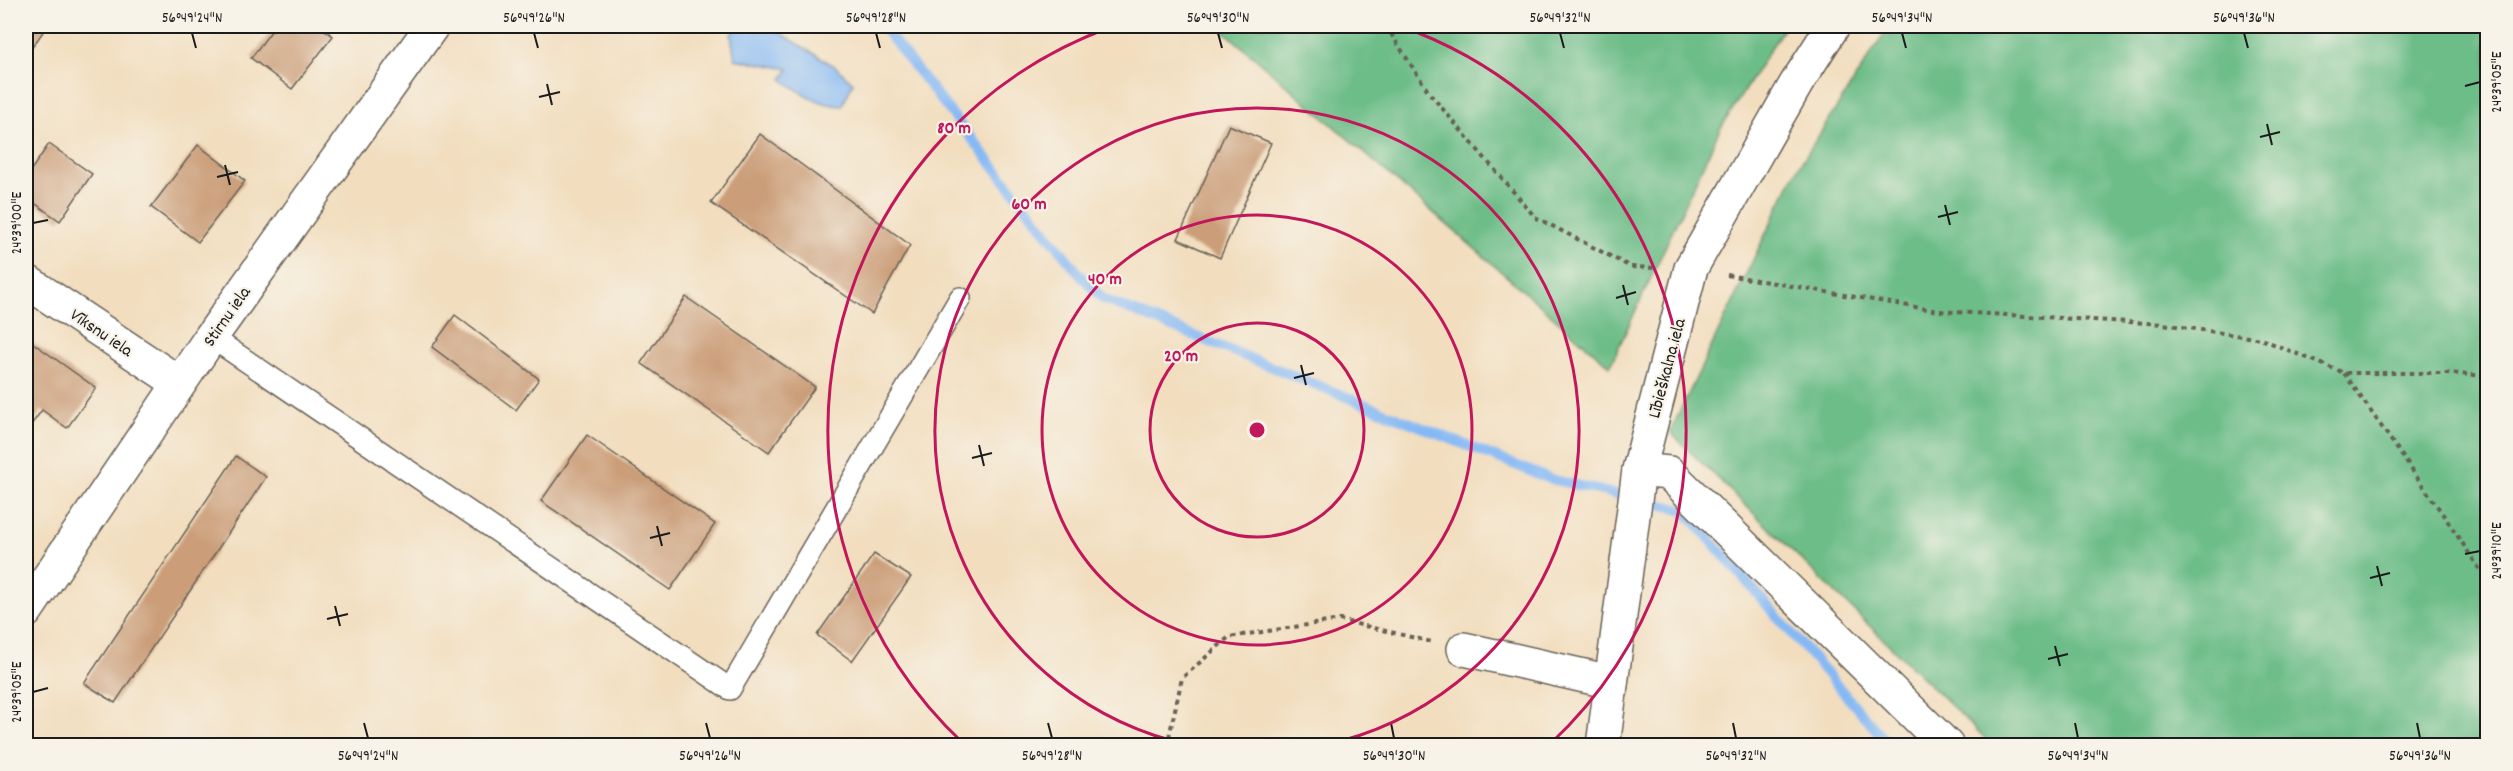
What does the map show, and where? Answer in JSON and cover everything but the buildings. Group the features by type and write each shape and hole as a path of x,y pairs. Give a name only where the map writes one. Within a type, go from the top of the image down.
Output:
{"street":[{"name":"Stirnu iela","path":"26,611 179,383 432,26"},
{"name":"Lībieškalna iela","path":"1603,746 1639,470 1691,268 1796,84 1833,26"},
{"name":"Vīksnu iela","path":"26,281 179,383"},
{"path":"1639,470 1669,473 1947,746"},
{"path":"1464,650 1611,682"}],"lane":[{"path":"211,337 730,688 960,298"}],"path":[{"path":"1386,26 1431,94 1535,217 1631,267 1691,268 1938,311 2163,324 2260,339 2344,373 2446,373 2487,376"},
{"path":"2344,373 2449,523 2487,582"},
{"path":"1167,746 1182,678 1229,637 1340,620 1464,650"}],"green space":[{"path":"1218,26 1785,26 1720,129 1610,366"},
{"path":"1889,26 2487,26 2487,745 1992,745 1670,432 1796,171"}],"water":[{"path":"738,26 769,26 836,67 853,83 842,106 818,101 796,89 782,79 789,69 735,59 731,35"}],"waterway":[{"path":"882,26 1081,276 1103,299 1550,479 1684,510 1890,746"}]}
